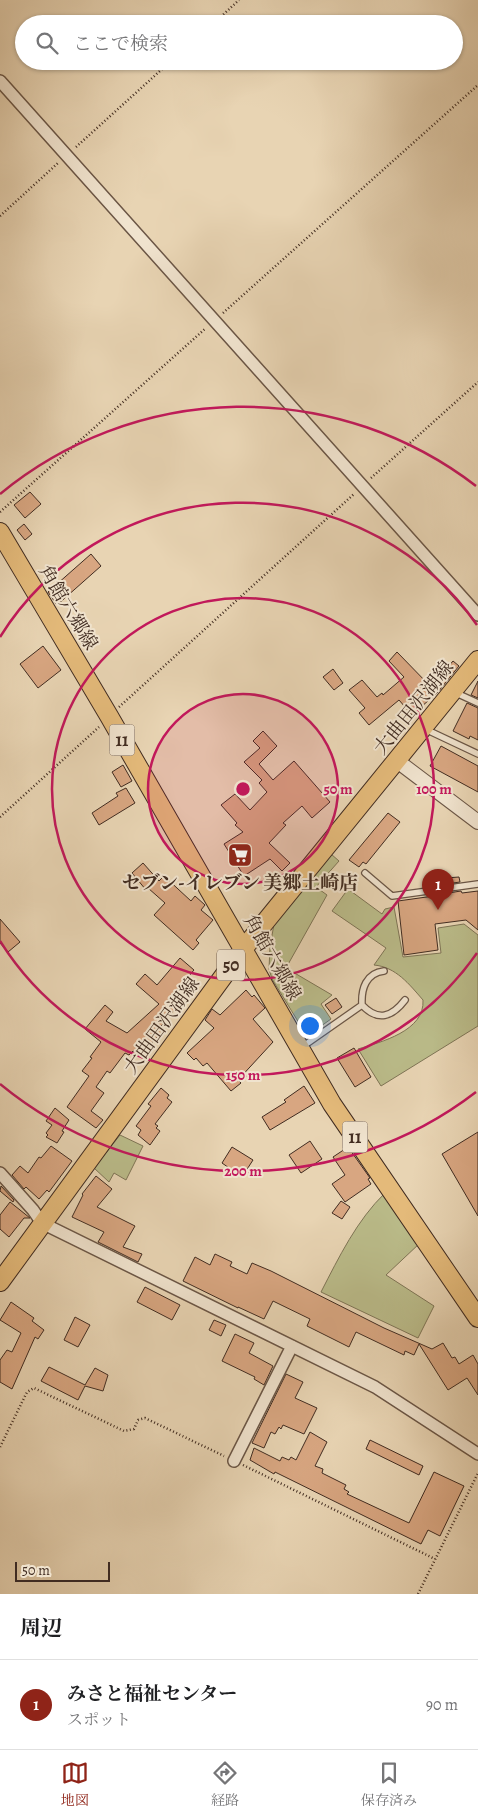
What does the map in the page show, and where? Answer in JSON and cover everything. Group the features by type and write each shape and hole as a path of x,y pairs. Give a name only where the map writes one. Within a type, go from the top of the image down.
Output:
{"main road":[{"name":"角館六郷線","path":"0,532 244,948 332,1104 478,1318"},
{"name":"大曲田沢湖線","path":"0,1282 244,948 478,660"}],"street":[{"path":"0,81 478,614"},
{"path":"396,760 478,822"},
{"path":"0,1173 42,1223 375,1387 478,1454"},
{"path":"234,1461 292,1346"}],"lane":[{"path":"452,692 478,703"},
{"path":"423,728 478,754"},
{"path":"365,873 392,896 478,884"},
{"path":"384,971 377,972 366,983 361,993 362,1005 370,1013 380,1016 388,1015 399,1008 406,1000"},
{"path":"301,1048 362,1005"}],"path":[{"path":"223,15 239,0"},
{"path":"0,216 161,70"},
{"path":"0,512 478,85"},
{"path":"0,817 478,382"},
{"path":"0,1447 27,1392 34,1388 124,1431 134,1429 138,1420 144,1418 435,1558"},
{"path":"418,1594 478,1472"}],"green space":[{"path":"331,854 339,861 316,887 327,895 286,968 332,995 321,1004 331,1019 307,1036 272,979 269,969 270,947 274,924"},
{"path":"348,889 382,914 385,909 394,907 403,957 441,953 438,928 464,924 478,935 478,1026 381,1086 358,1049 400,1034 417,1020 422,1011 423,1000 407,982 395,973 382,966 374,965 386,948 332,911"},
{"path":"120,1135 143,1146 126,1180 114,1173 109,1182 94,1168"},
{"path":"385,1193 420,1243 386,1275 434,1306 418,1338 321,1292 357,1227"}],"building":[{"path":"30,492 41,504 25,518 14,505"},
{"path":"24,524 32,534 25,540 17,530"},
{"path":"91,554 101,566 57,605 48,592"},
{"path":"43,646 61,670 38,688 20,664"},
{"path":"397,652 431,687 453,661 459,666 438,692 412,715 399,700 369,725 359,713 365,708 349,690 362,680 377,697 382,693 383,695 404,677 389,661"},
{"path":"333,669 343,683 334,690 323,677"},
{"path":"478,681 478,698 471,695"},
{"path":"467,703 478,708 478,740 470,736 469,739 453,731"},
{"path":"263,731 277,746 259,764 273,780 294,761 330,802 312,818 302,806 283,823 286,825 269,843 290,863 282,871 270,859 244,876 224,844 243,832 235,825 237,823 221,805 235,794 250,810 267,792 259,783 262,780 244,762 260,748 253,741"},
{"path":"441,746 478,766 478,792 430,766"},
{"path":"123,765 132,781 121,787 112,772"},
{"path":"126,788 135,803 99,825 92,813 118,796 116,793"},
{"path":"388,813 400,822 366,864 363,862 359,867 349,860"},
{"path":"143,863 159,881 164,876 191,901 195,896 205,905 201,910 213,920 196,940 199,943 193,950 154,915 165,903 148,888 146,890 132,873"},
{"path":"459,877 460,882 447,884 446,878"},
{"path":"461,891 462,893 478,891 478,930 466,920 435,924 438,950 404,955 398,901"},
{"path":"0,919 20,942 8,952 0,943"},
{"path":"180,958 194,970 169,999 178,1006 159,1028 162,1032 147,1048 141,1044 135,1052 133,1051 129,1055 125,1053 110,1073 107,1071 96,1087 104,1093 91,1111 103,1120 96,1128 67,1107 89,1076 82,1071 101,1042 85,1029 105,1005 113,1012 106,1021 127,1033 159,1004 136,984 145,974 157,985"},
{"path":"246,990 252,997 254,995 265,1008 253,1019 273,1042 238,1080 241,1083 231,1091 207,1063 203,1066 196,1058 194,1060 187,1053 214,1028 205,1020 212,1009 220,1015"},
{"path":"336,998 342,1007 332,1014 325,1005"},
{"path":"354,1048 371,1077 355,1087 337,1058"},
{"path":"304,1086 315,1103 270,1130 262,1117 286,1102 284,1100"},
{"path":"161,1088 169,1095 167,1098 172,1102 155,1124 158,1126 156,1128 160,1131 150,1145 138,1135 141,1130 136,1126 151,1106 148,1104"},
{"path":"55,1108 69,1120 57,1143 46,1137 48,1135 46,1133 52,1125 46,1121"},
{"path":"478,1132 478,1216 442,1154"},
{"path":"310,1141 322,1159 301,1173 289,1155"},
{"path":"51,1146 72,1161 49,1192 47,1190 39,1199 26,1187 24,1189 12,1175 20,1166 28,1173 39,1157 41,1158"},
{"path":"232,1147 253,1160 242,1177 222,1163"},
{"path":"348,1147 370,1178 368,1179 371,1184 345,1202 332,1184 345,1175 333,1157"},
{"path":"96,1176 112,1189 97,1207 135,1226 123,1247 142,1254 138,1262 98,1242 104,1232 72,1217 82,1194"},
{"path":"1,1186 14,1200 13,1202 0,1191"},
{"path":"341,1201 350,1207 342,1219 332,1213"},
{"path":"10,1202 30,1218 24,1218 9,1237 0,1229 0,1215"},
{"path":"215,1254 232,1262 230,1266 247,1274 252,1263 271,1271 384,1328 432,1349 443,1343 452,1358 455,1357 459,1364 473,1355 478,1364 478,1395 467,1378 448,1390 419,1344 414,1355 405,1351 404,1355 356,1332 349,1347 307,1326 310,1319 273,1301 264,1319 183,1281 195,1257 210,1265"},
{"path":"145,1287 180,1305 172,1320 137,1302"},
{"path":"11,1302 34,1318 32,1321 44,1330 38,1339 35,1337 12,1389 0,1382 0,1360 7,1350 12,1352 21,1333 0,1320"},
{"path":"75,1317 90,1325 78,1347 64,1340"},
{"path":"214,1320 226,1325 221,1336 209,1330"},
{"path":"235,1334 254,1343 249,1353 273,1366 264,1385 254,1379 255,1377 222,1361"},
{"path":"49,1367 85,1385 95,1368 108,1375 103,1391 85,1386 78,1400 41,1381"},
{"path":"286,1374 303,1382 295,1398 317,1408 304,1434 283,1425 281,1429 279,1427 275,1434 271,1432 264,1448 252,1443"},
{"path":"310,1432 327,1442 315,1466 323,1469 322,1473 346,1485 344,1489 349,1492 347,1494 409,1523 434,1472 464,1486 440,1536 428,1530 421,1544 275,1472 274,1474 250,1460 254,1448 280,1461 282,1457 289,1460 291,1457 296,1460"},
{"path":"370,1440 423,1466 419,1475 366,1449"}],"place":[{"name":"セブン-イレブン 美郷土崎店","path":"240,855"},
{"name":"みさと福祉センター","path":"438,910"}]}
